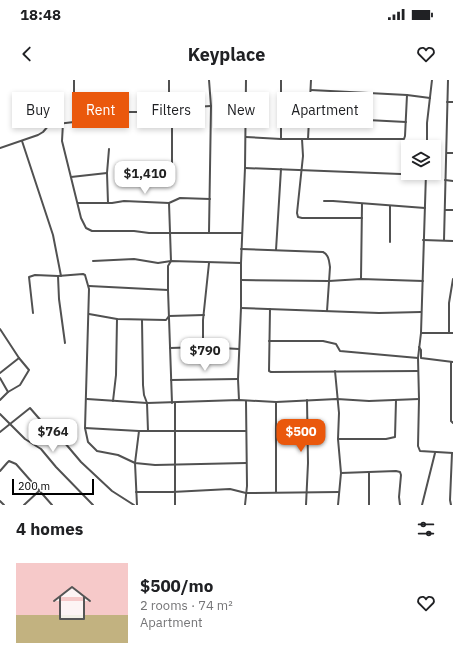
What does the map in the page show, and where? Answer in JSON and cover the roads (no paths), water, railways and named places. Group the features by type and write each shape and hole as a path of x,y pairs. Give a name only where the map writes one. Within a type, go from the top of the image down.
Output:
{"street":[{"path":"74,80 74,92"},
{"path":"169,80 169,92"},
{"path":"209,80 211,106 209,232"},
{"path":"239,400 238,379 246,137 246,80"},
{"path":"281,80 281,139"},
{"path":"311,80 311,90 406,95 430,98"},
{"path":"427,140 432,80"},
{"path":"444,240 448,80"},
{"path":"246,137 281,139 402,140 405,137 406,95"},
{"path":"447,102 453,102"},
{"path":"205,106 211,106"},
{"path":"373,120 406,122"},
{"path":"0,148 38,135 46,128"},
{"path":"63,128 62,141 78,203 85,226 92,231 242,233"},
{"path":"171,128 172,173"},
{"path":"308,128 308,139"},
{"path":"302,139 303,156 300,170 298,217 362,218"},
{"path":"22,141 53,235 61,276"},
{"path":"108,203 107,173 109,149"},
{"path":"447,153 453,153"},
{"path":"245,168 401,173"},
{"path":"276,250 281,170"},
{"path":"71,177 107,173"},
{"path":"426,180 421,333 418,358 418,449 425,452 453,453 451,505"},
{"path":"446,180 453,181"},
{"path":"78,203 108,203 124,201 169,202 180,198 210,199"},
{"path":"324,201 425,208"},
{"path":"169,202 171,261 168,266 168,290 171,380 174,403 175,505"},
{"path":"361,279 362,204"},
{"path":"390,206 390,242"},
{"path":"445,210 453,210"},
{"path":"423,240 453,241"},
{"path":"242,249 326,253 329,259 327,312"},
{"path":"94,261 134,259 158,263 171,261 241,264"},
{"path":"203,347 208,262"},
{"path":"33,313 30,277 35,275 85,275 89,286 89,314 87,399 84,414 88,442 97,451 118,455 135,463 155,465 246,463"},
{"path":"58,276 59,305 64,343"},
{"path":"241,280 329,281 361,279 423,281"},
{"path":"449,333 449,303 453,279"},
{"path":"89,286 168,290"},
{"path":"241,308 327,312 421,312"},
{"path":"270,309 269,371 271,372 418,371"},
{"path":"89,314 117,319 142,320 166,320 170,316 204,315"},
{"path":"113,401 116,375 117,319"},
{"path":"142,320 143,385 147,403 148,431"},
{"path":"0,328 19,358 30,370 20,385 8,392 0,400"},
{"path":"421,333 453,333"},
{"path":"269,341 323,342 336,344 340,351 418,358"},
{"path":"170,348 203,347 239,349"},
{"path":"419,347 421,350 421,358 452,362 451,421 453,423"},
{"path":"0,373 19,358"},
{"path":"335,371 341,473 338,505"},
{"path":"0,378 8,392"},
{"path":"171,380 238,379"},
{"path":"87,399 147,403 239,400 276,402 337,399 369,401 419,399"},
{"path":"306,505 308,463 307,400"},
{"path":"338,439 386,439 395,437 396,400"},
{"path":"245,505 247,486 246,401"},
{"path":"276,402 276,492"},
{"path":"0,432 30,408 43,423 64,441 81,462 112,491 136,505"},
{"path":"0,414 24,439 41,449 56,467 93,505"},
{"path":"85,428 139,431 174,430 189,432 246,431"},
{"path":"136,505 135,463 139,431"},
{"path":"422,505 435,453"},
{"path":"0,471 7,463 12,462 52,505"},
{"path":"341,473 400,472 400,505"},
{"path":"369,473 369,505"},
{"path":"136,492 175,492 230,488 246,493 339,492"},
{"path":"24,505 39,491"},
{"path":"0,501 4,505"}]}
